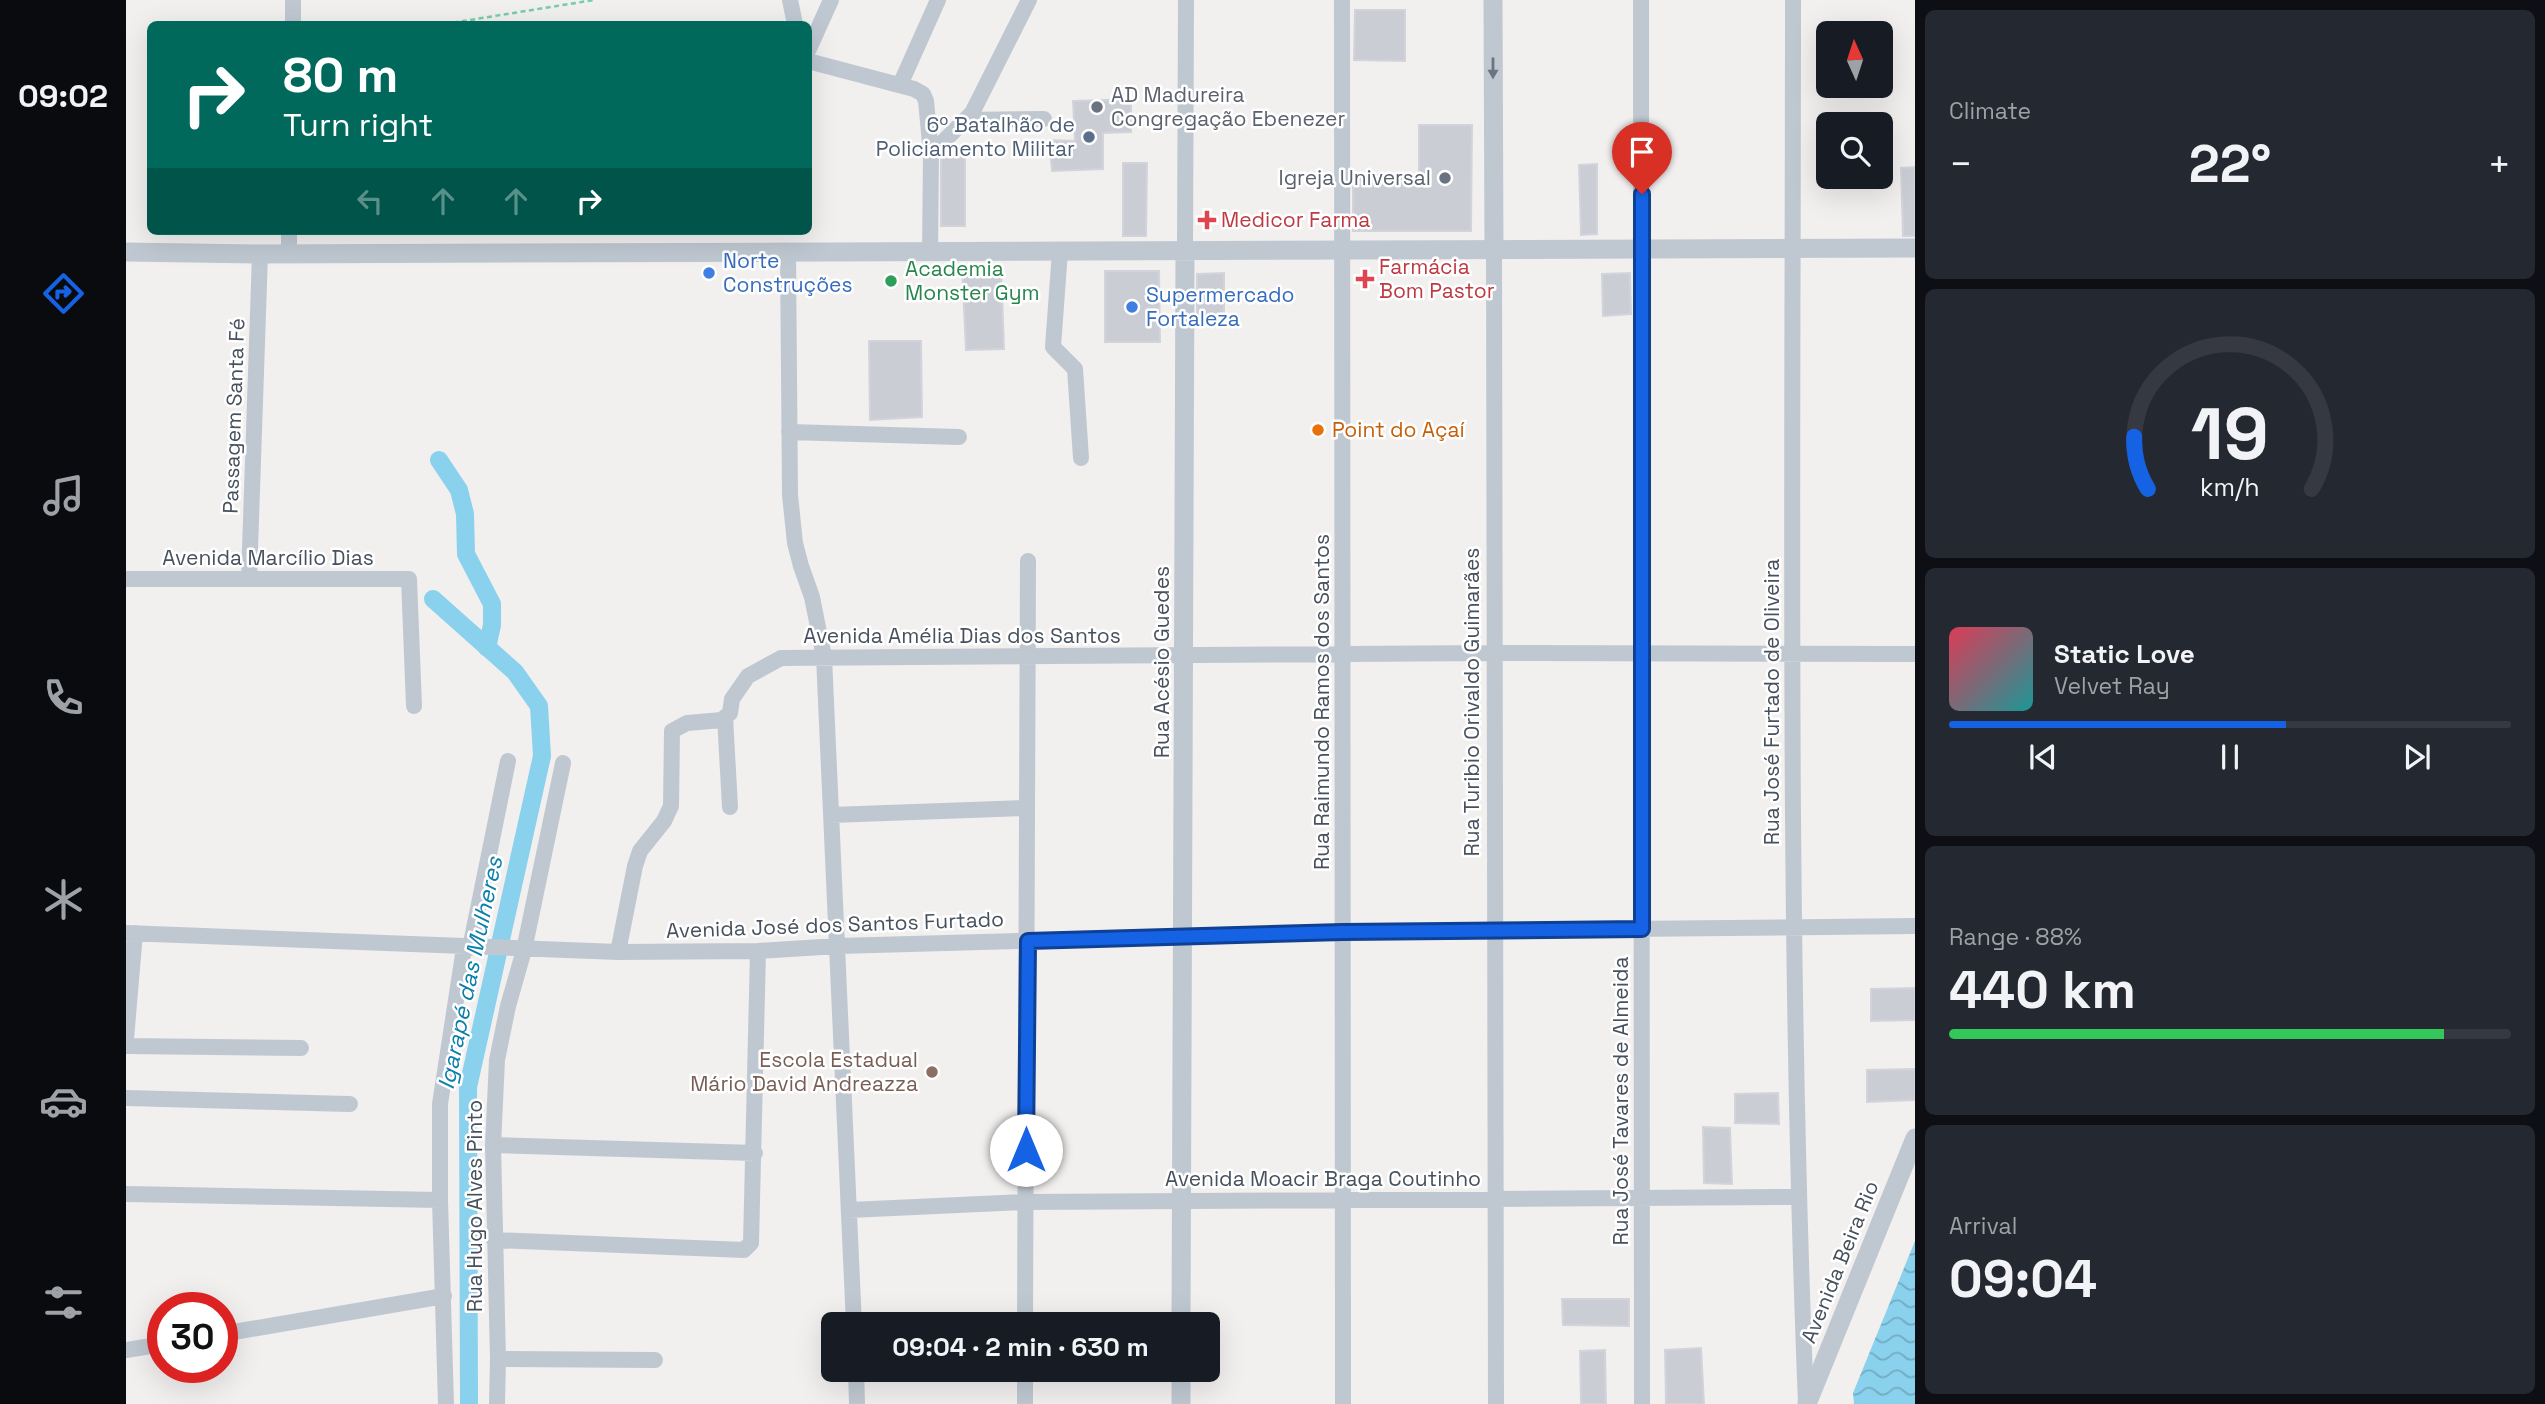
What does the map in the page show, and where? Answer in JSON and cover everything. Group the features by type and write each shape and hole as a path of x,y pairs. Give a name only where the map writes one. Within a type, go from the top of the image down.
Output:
{"street":[{"path":"293,0 293,21"},
{"path":"790,0 794,21"},
{"path":"812,42 831,0"},
{"path":"900,85 938,0"},
{"path":"931,154 972,113 1029,0"},
{"name":"Rua Acésio Guedes","path":"1181,1312 1186,0"},
{"name":"Rua Raimundo Ramos dos Santos","path":"1342,0 1343,1404"},
{"name":"Rua Turibio Orivaldo Guimarães","path":"1493,0 1496,1404"},
{"name":"Rua José Tavares de Almeida","path":"1641,0 1642,1404"},
{"name":"Rua José Furtado de Oliveira","path":"1793,0 1793,927 1797,1197 1806,1404"},
{"path":"812,62 914,89 923,94 931,154 930,252"},
{"path":"966,120 1044,119"},
{"path":"289,235 289,254"},
{"path":"126,252 289,254 1915,248"},
{"path":"1060,251 1053,347 1075,369 1081,458"},
{"path":"788,252 790,495 795,543 812,597 824,657 854,1312"},
{"name":"Passagem Santa Fé","path":"249,579 260,254"},
{"path":"789,432 959,437"},
{"path":"1025,1312 1028,561"},
{"name":"Avenida Marcílio Dias","path":"126,579 410,579 414,706"},
{"name":"Avenida Amélia Dias dos Santos","path":"725,717 730,713 732,699 748,676 781,657 1494,653 1915,654"},
{"path":"618,952 640,851 664,821 671,806 672,731 687,723 722,720 725,717"},
{"path":"725,717 730,807"},
{"name":"Rua Hugo Alves Pinto","path":"446,1404 440,1104 508,761"},
{"name":"Rua Hugo Alves Pinto","path":"497,1404 493,1145 497,1060 518,950 562,763"},
{"path":"831,815 1026,808"},
{"name":"Avenida José dos Santos Furtado","path":"131,933 618,952 758,951 838,946 1343,932 1915,926"},
{"path":"126,1039 131,933"},
{"path":"494,1240 744,1250 749,1247 755,1153 758,951"},
{"path":"126,1046 301,1048"},
{"path":"126,1098 350,1104"},
{"name":"Avenida Beira Rio","path":"1806,1404 1915,1138"},
{"path":"493,1145 755,1153"},
{"path":"126,1194 440,1200"},
{"name":"Avenida Moacir Braga Coutinho","path":"850,1210 1026,1202 1797,1197"},
{"path":"238,1331 444,1296"},
{"path":"126,1350 147,1347"},
{"path":"498,1359 655,1360"},
{"path":"857,1382 858,1404"},
{"path":"1025,1382 1025,1404"},
{"path":"1181,1382 1181,1404"}],"path":[{"path":"464,21 594,0"}],"water":[{"path":"1915,1241 1915,1404 1854,1404 1853,1393"}],"building":[{"path":"1355,10 1405,10 1405,61 1354,60"},
{"name":"6º Batalhão de Policiamento Militar","path":"1131,99 1131,132 1103,133 1103,169 1052,171 1049,140 1075,141 1073,101"},
{"name":"Igreja Universal","path":"1419,125 1472,125 1471,231 1353,231 1353,175 1419,175"},
{"path":"965,149 965,226 941,226 941,159 951,150"},
{"path":"1123,163 1147,163 1146,236 1123,236"},
{"path":"1597,164 1597,234 1581,235 1579,165"},
{"path":"1915,167 1915,236 1903,236 1901,168"},
{"path":"1001,266 1004,349 966,350 962,267"},
{"name":"Supermercado Fortaleza","path":"1105,271 1159,271 1160,342 1105,342"},
{"path":"1224,273 1224,320 1197,321 1197,274"},
{"path":"1630,273 1631,314 1603,316 1602,274"},
{"path":"869,341 921,341 922,417 870,420"},
{"path":"1915,988 1915,1020 1871,1021 1871,989"},
{"path":"1915,1069 1915,1100 1867,1102 1867,1070"},
{"path":"1778,1093 1779,1124 1735,1123 1735,1094"},
{"path":"1703,1127 1730,1128 1732,1184 1704,1183"},
{"path":"1562,1299 1629,1299 1629,1326 1563,1325"},
{"path":"1701,1348 1704,1404 1666,1404 1665,1350"},
{"path":"1605,1350 1606,1404 1581,1404 1580,1351"}],"waterway":[{"path":"439,460 459,490 465,514 466,554 492,604 492,625 487,648"},
{"name":"Igarapé das Mulheres","path":"433,599 515,672 539,706 542,756 468,1087 469,1404"}],"place":[{"name":"AD Madureira Congregação Ebenezer","path":"1097,107"},
{"name":"6º Batalhão de Policiamento Militar","path":"1089,137"},
{"name":"Igreja Universal","path":"1445,178"},
{"name":"Medicor Farma","path":"1207,220"},
{"name":"Norte Construções","path":"709,273"},
{"name":"Farmácia Bom Pastor","path":"1365,279"},
{"name":"Academia Monster Gym","path":"891,281"},
{"name":"Supermercado Fortaleza","path":"1132,307"},
{"name":"Point do Açaí","path":"1318,430"},
{"name":"Escola Estadual Mário David Andreazza","path":"932,1072"}],"route":[{"path":"1026,1150 1028,941 1343,932 1642,929 1642,194"}]}
